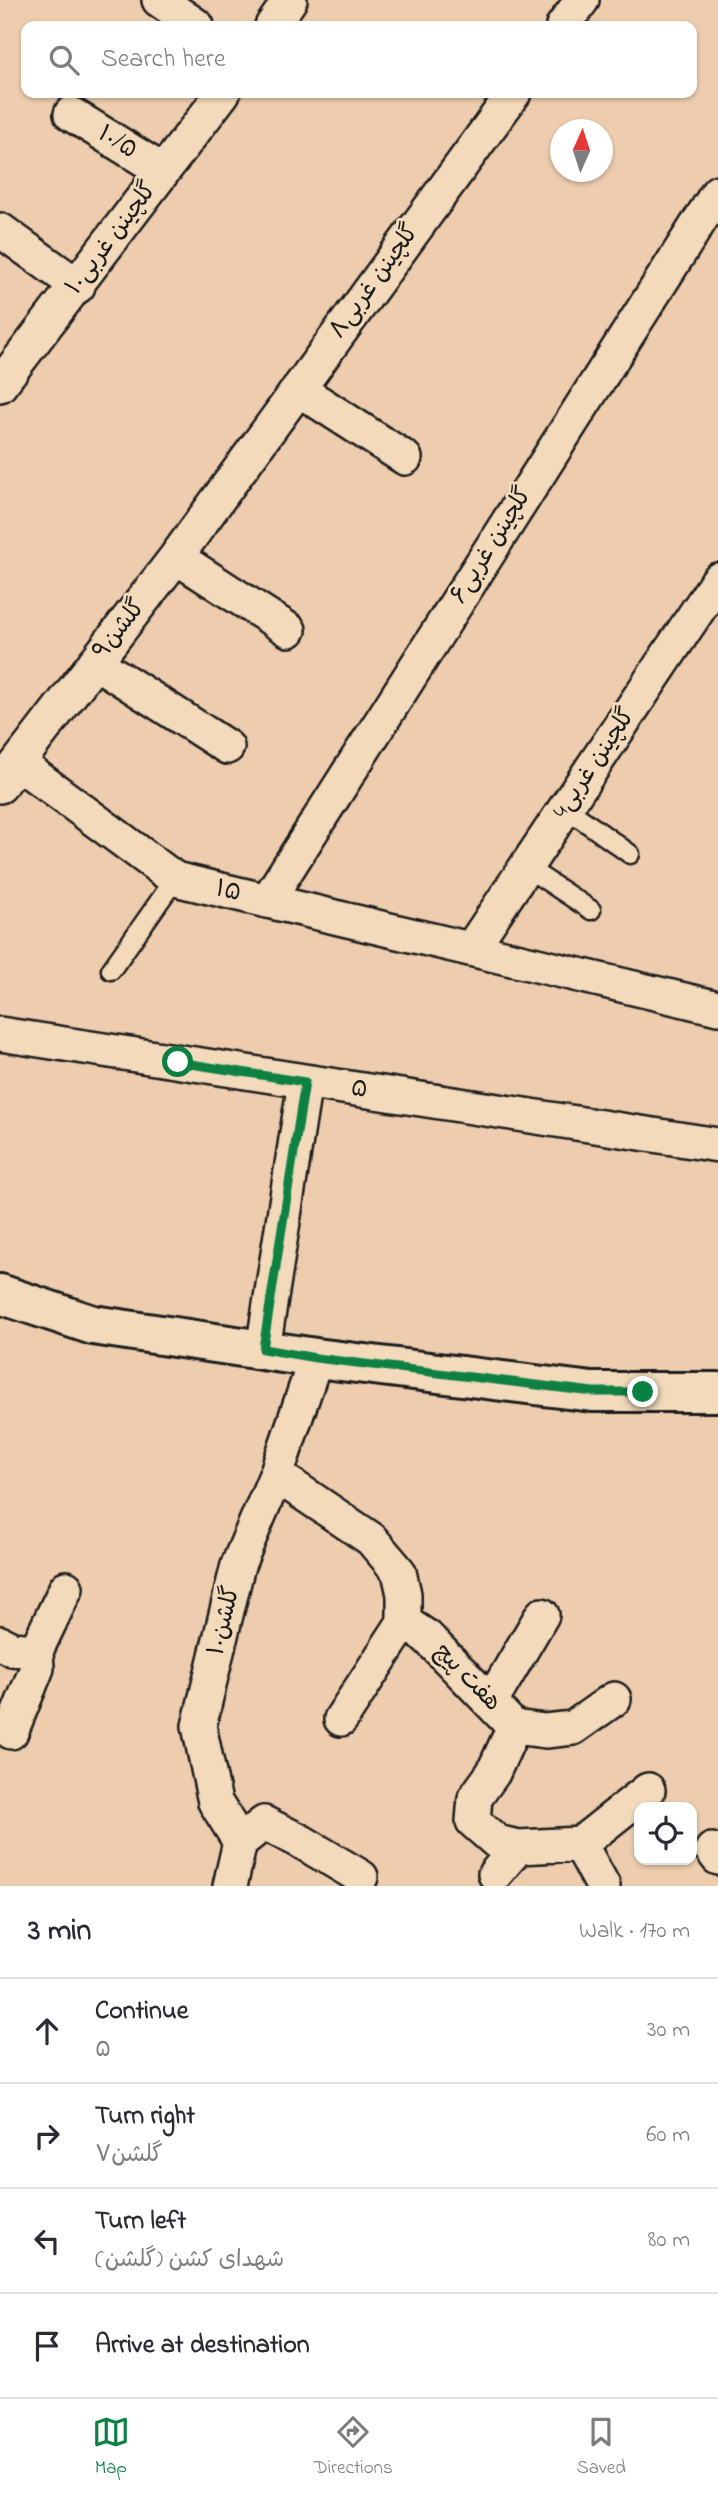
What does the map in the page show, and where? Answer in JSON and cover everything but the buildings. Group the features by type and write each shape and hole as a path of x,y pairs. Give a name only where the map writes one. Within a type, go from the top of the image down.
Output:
{"street":[{"path":"159,0 190,21"},
{"path":"275,21 290,0"},
{"path":"567,21 582,0"},
{"name":"گلچینن غربی۱۰","path":"0,385 219,98"},
{"name":"گلچینن غربی۸","path":"237,472 510,98"},
{"name":"۱۰/۵","path":"71,114 163,171"},
{"name":"گلچینن غربی۶","path":"267,901 718,192"},
{"path":"0,230 78,286"},
{"path":"298,389 405,458"},
{"name":"گلشن۹","path":"9,775 176,557 237,472"},
{"path":"176,557 289,629"},
{"name":"4گلچینن غربی","path":"471,949 718,580"},
{"path":"95,662 227,747"},
{"name":"۱۵","path":"9,775 175,879 718,1008"},
{"name":"۵","path":"0,1034 718,1144"},
{"path":"263,1349 305,1082"},
{"path":"0,1294 93,1325 316,1358 593,1392 718,1392"},
{"name":"گلشن۱۰","path":"240,1842 215,1802 199,1726 238,1565 276,1475 316,1358"},
{"path":"276,1475 371,1539 399,1572 404,1594 404,1622 341,1719"},
{"path":"11,1732 37,1668 36,1651 65,1588"},
{"path":"491,1702 542,1615"},
{"name":"هفت پیچ","path":"404,1622 427,1637 514,1727 494,1773 475,1798 473,1821 497,1842 518,1847 580,1844"},
{"path":"0,1643 12,1649 36,1651"},
{"path":"514,1727 545,1731 573,1728 614,1699"},
{"path":"603,1886 580,1844 648,1790"},
{"path":"230,1886 240,1842 264,1823 361,1877"},
{"path":"495,1874 518,1847"}],"lane":[{"path":"566,808 630,854"},
{"path":"526,867 591,910"},
{"path":"111,970 175,879"}],"route":[{"path":"178,1062 305,1082 263,1349 593,1392 643,1392"}]}
